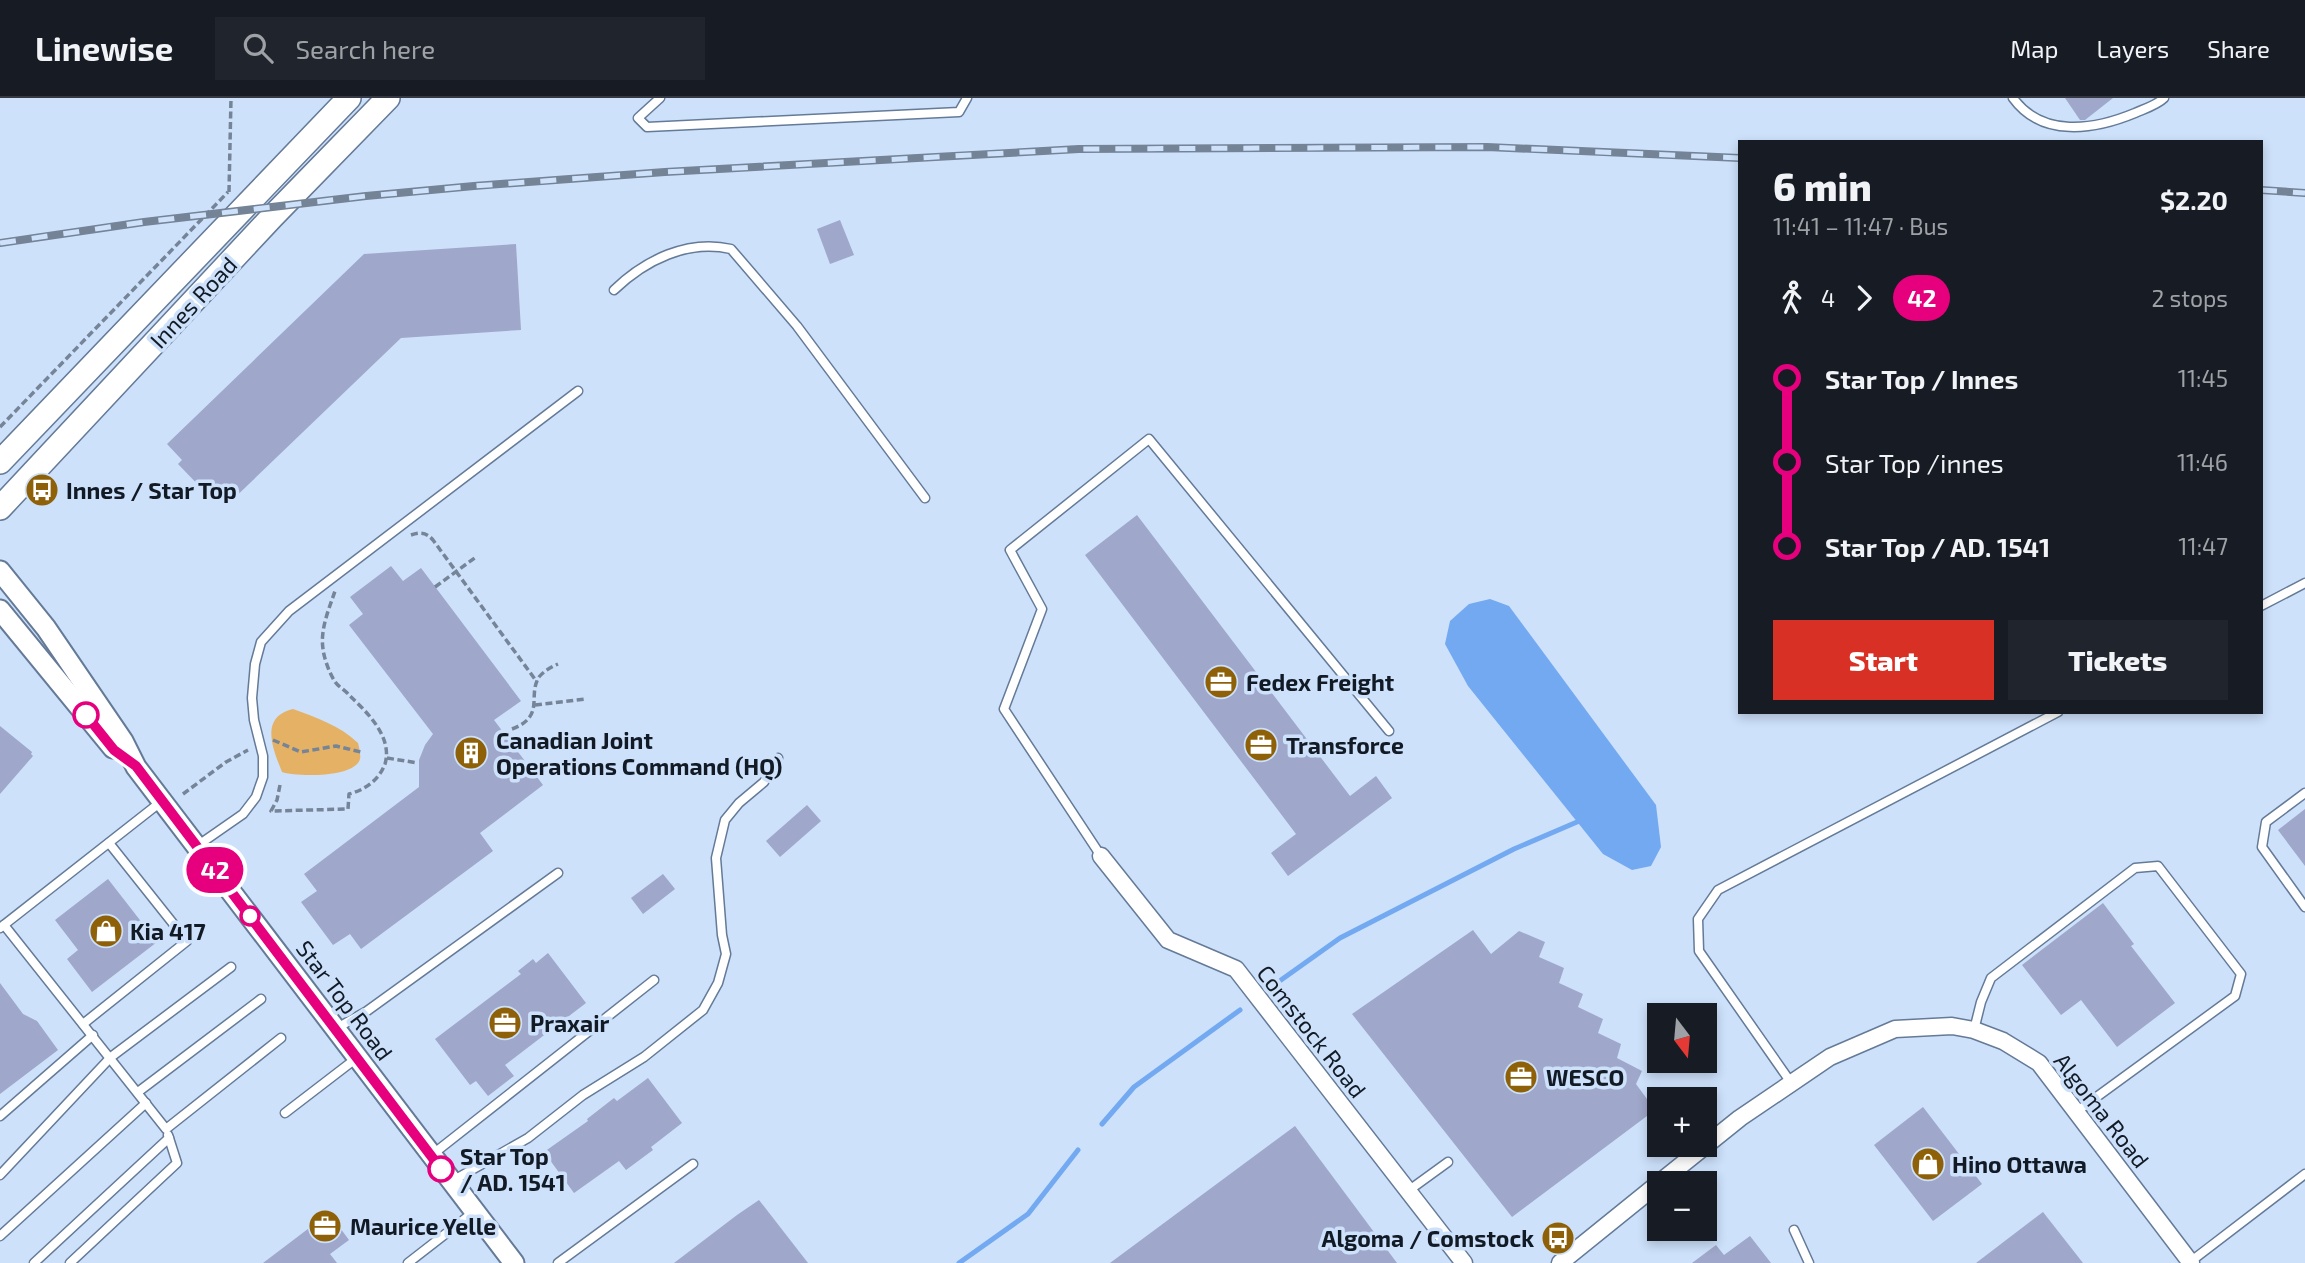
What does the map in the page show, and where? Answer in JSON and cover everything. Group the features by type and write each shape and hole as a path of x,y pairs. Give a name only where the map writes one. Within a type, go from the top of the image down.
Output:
{"main road":[{"name":"Innes Road","path":"0,462 349,98"},
{"name":"Innes Road","path":"0,508 272,217 388,98"}],"street":[{"name":"Star Top Road","path":"0,571 46,628 123,741 136,766 514,1263"},
{"name":"Star Top Road","path":"0,610 114,750 136,766"},
{"name":"Comstock Road","path":"1101,856 1168,940 1236,968 1464,1263"},
{"name":"Algoma Road","path":"1674,1171 1740,1118 1830,1057 1895,1029 1952,1026 1974,1030 2003,1041 2039,1063 2190,1263"},
{"name":"Algoma Road","path":"1560,1263 1647,1193"}],"lane":[{"path":"660,98 638,118 647,127 960,112 967,98"},
{"path":"2012,98 2019,106 2046,124 2073,128 2100,125 2131,115 2164,98"},
{"path":"614,290 657,258 675,251 717,245 731,248 797,326 925,498"},
{"path":"197,846 243,814 256,797 261,784 263,756 254,720 252,690 261,642 289,611 578,391"},
{"path":"1101,856 1004,709 1042,610 1010,550 1149,439 1389,731"},
{"path":"2263,605 2305,583"},
{"path":"1791,1084 1699,951 1698,919 1718,890 2054,714"},
{"path":"451,1182 528,1138 583,1095 644,1057 703,1010 718,983 726,954 716,858 725,820 764,782 778,758"},
{"path":"2305,793 2266,822 2262,847 2305,906"},
{"path":"70,1263 177,1163 167,1133 138,1092 2,927 162,801"},
{"path":"83,1024 187,941 109,843"},
{"path":"1974,1030 1991,978 2135,868 2158,866 2241,974 2235,996 2076,1112"},
{"path":"336,1029 366,1011 558,873"},
{"path":"0,1175 111,1057 231,967"},
{"path":"431,1156 654,980"},
{"path":"138,1092 261,999"},
{"path":"0,1116 93,1035"},
{"path":"34,1263 167,1133 281,1038"},
{"path":"285,1113 358,1057"},
{"path":"0,1236 146,1103"},
{"path":"1408,1191 1448,1162"},
{"path":"558,1263 693,1164"},
{"path":"2190,1263 2305,1174"},
{"path":"408,1263 475,1211"},
{"path":"1794,1230 1809,1263"}],"path":[{"path":"229,192 231,98"},
{"path":"0,428 238,182"},
{"path":"401,538 420,532 428,534 537,682"},
{"path":"435,587 476,557"},
{"path":"279,785 277,800 271,811 348,809 349,794 370,785 382,772 387,758 385,740 378,728 347,692 334,682 322,648 324,621 339,585"},
{"path":"512,729 533,713 537,682 541,674 558,664"},
{"path":"535,705 585,699"},
{"path":"271,739 301,752 336,746 361,752"},
{"path":"183,794 226,762 251,749"},
{"path":"387,758 418,763"}],"shaded area":[{"path":"293,709 335,727 358,743 360,759 356,765 348,770 324,775 282,772 275,754 272,726 282,713"}],"water":[{"path":"1490,599 1509,606 1656,805 1661,847 1651,866 1632,870 1603,854 1468,686 1445,644 1450,621 1469,604"}],"building":[{"path":"2065,98 2113,98 2085,120 2080,120"},
{"path":"840,220 854,255 830,264 817,229"},
{"path":"516,244 521,330 401,338 226,506 210,489 206,493 178,464 182,460 167,444 364,254"},
{"path":"1137,515 1350,796 1376,776 1392,798 1288,876 1271,853 1296,834 1085,555"},
{"name":"Canadian Joint Operations Command (HQ)","path":"391,566 403,581 421,568 521,701 494,720 543,785 480,833 493,851 361,949 350,934 333,945 301,902 317,891 304,874 419,787 419,760 433,734 349,625 363,614 350,597"},
{"path":"0,726 32,752 33,756 0,794"},
{"path":"807,805 821,821 780,857 766,841"},
{"path":"2305,809 2305,866 2278,830"},
{"path":"663,874 675,889 643,914 631,898"},
{"name":"Kia 417","path":"108,879 157,942 92,992 67,959 78,950 55,920"},
{"path":"2103,903 2134,944 2131,946 2175,1003 2117,1047 2081,1000 2061,1015 2022,965"},
{"name":"WESCO","path":"1473,930 1491,954 1519,931 1545,942 1539,957 1564,968 1559,983 1583,994 1578,1007 1603,1019 1598,1033 1621,1044 1617,1058 1642,1071 1636,1084 1647,1099 1647,1116 1512,1217 1352,1014"},
{"name":"Praxair","path":"548,953 586,1003 505,1065 514,1076 488,1096 476,1081 470,1085 435,1039 521,974 518,971 533,959 536,963"},
{"path":"0,983 23,1014 37,1021 58,1050 0,1094"},
{"path":"648,1078 682,1123 626,1170 619,1161 574,1193 544,1152 588,1121 587,1119 614,1098 617,1101"},
{"name":"Hino Ottawa","path":"1923,1107 1982,1184 1933,1221 1874,1145"},
{"path":"1295,1126 1397,1263 1110,1263"},
{"path":"759,1200 808,1263 674,1263 737,1215"},
{"path":"2043,1212 2083,1263 1976,1263"},
{"name":"Maurice Yelle","path":"329,1213 349,1240 330,1254 337,1263 263,1263"},
{"path":"1750,1236 1771,1263 1692,1263 1716,1245 1724,1255"}],"waterway":[{"path":"1281,980 1340,938 1514,849 1577,822"},
{"path":"1102,1124 1134,1087 1240,1010"},
{"path":"959,1263 1028,1214 1078,1150"}],"railway":[{"path":"0,243 144,222 474,186 665,172 1079,149 1487,147 1738,158"},
{"path":"2263,190 2305,193"}],"bus line":[{"name":"42","path":"86,715 114,750 136,766 441,1169"}],"place":[{"name":"Innes / Star Top","path":"42,490"},
{"name":"Fedex Freight","path":"1221,682"},
{"name":"Transforce","path":"1261,745"},
{"name":"Canadian Joint Operations Command (HQ)","path":"471,753"},
{"name":"Kia 417","path":"106,931"},
{"name":"Praxair","path":"505,1023"},
{"name":"WESCO","path":"1521,1077"},
{"name":"Hino Ottawa","path":"1928,1164"},
{"name":"Star Top / AD. 1541","path":"441,1169"},
{"name":"Maurice Yelle","path":"325,1226"},
{"name":"Algoma / Comstock","path":"1558,1238"}]}
